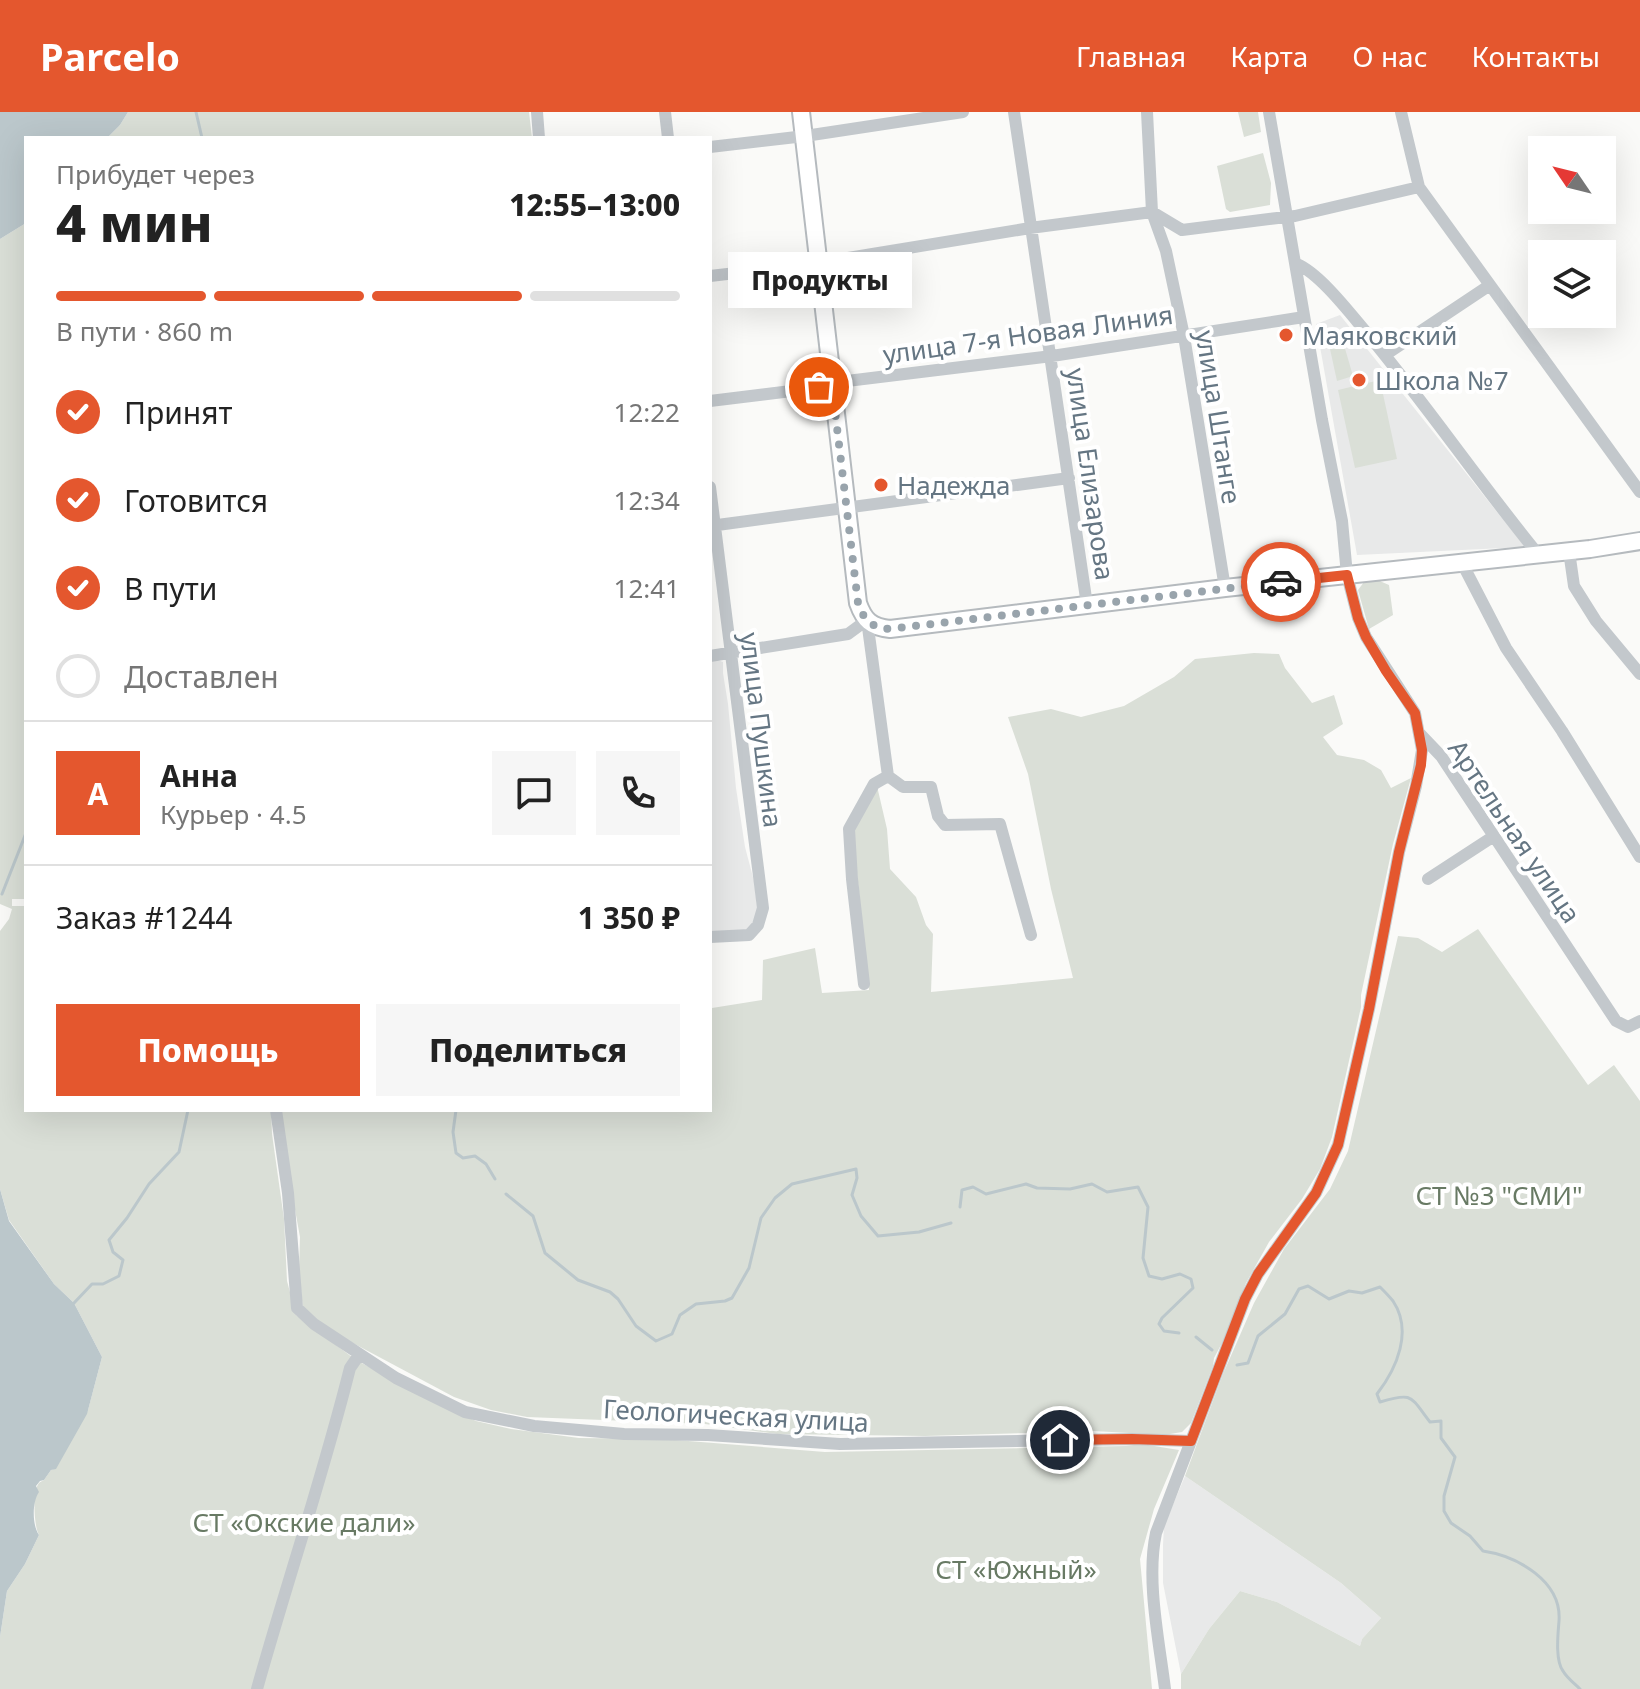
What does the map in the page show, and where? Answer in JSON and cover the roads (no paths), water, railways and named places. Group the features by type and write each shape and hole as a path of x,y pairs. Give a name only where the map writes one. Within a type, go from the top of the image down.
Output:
{"main road":[{"path":"801,112 858,603 867,620 877,628 890,629 1640,541"}],"street":[{"path":"537,112 539,136"},
{"path":"665,112 668,136"},
{"path":"712,147 963,112"},
{"name":"улица Елизарова","path":"1014,112 1087,605"},
{"name":"улица Штанге","path":"1147,112 1152,212 1166,251 1184,336 1225,588"},
{"name":"Артельная улица","path":"1269,112 1342,521 1347,575 1358,618 1386,671 1415,713 1420,734 1441,756 1616,1021 1628,1027 1640,1021"},
{"path":"1401,112 1419,187 1640,492"},
{"path":"712,276 1152,212 1182,230 1286,217 1419,187"},
{"path":"1297,264 1344,305 1538,554"},
{"path":"1385,355 1490,285"},
{"name":"улица 7-я Новая Линия","path":"712,401 1052,356 1304,317"},
{"path":"712,526 1069,478"},
{"name":"улица Пушкина","path":"712,526 763,908 758,925 749,935 712,937"},
{"path":"1569,551 1574,586 1596,621 1640,674"},
{"path":"1462,563 1506,648 1640,857"},
{"path":"712,656 847,635 867,620 888,776 903,787 931,787 938,816 945,825 1000,824 1031,935"},
{"path":"1165,1689 1153,1584 1152,1557 1156,1533 1245,1299 1258,1274 1316,1193 1338,1145 1369,1009 1399,852 1421,765 1420,734"},
{"path":"864,984 849,829 874,784 888,776"},
{"path":"1428,879 1494,836"},
{"name":"Геологическая улица","path":"276,1112 288,1193 297,1308 305,1318 396,1378 465,1412 534,1426 624,1434 708,1435 840,1444 1118,1439 1191,1441"},
{"path":"257,1689 350,1368 359,1355"}],"waterway":[{"path":"196,112 202,136"},
{"path":"2,894 24,838"},
{"path":"74,1303 92,1284 103,1284 119,1276 123,1260 113,1252 109,1240 149,1184 179,1152 188,1112"},
{"path":"456,1112 453,1132 456,1153 463,1158 475,1156 486,1164 495,1179"},
{"path":"506,1194 533,1216 545,1253 578,1280 610,1292 636,1326 656,1341 672,1334 680,1315 696,1304 732,1298 749,1268 761,1218 775,1198 792,1184 856,1169 852,1195 861,1216 878,1236 919,1232 951,1223"},
{"path":"960,1207 962,1190 973,1187 986,1194 1026,1184 1037,1188 1070,1189 1092,1184 1107,1192 1138,1187 1148,1207 1143,1258 1149,1276 1162,1279 1180,1274 1191,1279 1193,1288 1159,1324 1164,1331 1179,1333"},
{"path":"1237,1365 1248,1363 1258,1336 1285,1314 1299,1289 1308,1286 1329,1299 1349,1291 1362,1293 1380,1287 1393,1301 1402,1325 1396,1361 1377,1394 1380,1402 1399,1397 1410,1398 1430,1422 1441,1421 1441,1438 1455,1457 1444,1496 1444,1511 1451,1523 1470,1536 1483,1551 1510,1558 1545,1583 1558,1607 1560,1666 1580,1689"},
{"path":"1196,1337 1212,1350"}],"place":[{"name":"Маяковский","path":"1286,335"},
{"name":"Школа №7","path":"1359,380"},
{"name":"Продукты","path":"819,387"},
{"name":"Надежда","path":"881,485"}],"park label":[{"name":"СТ №3 \"СМИ\"","path":"1499,1195"},
{"name":"СТ «Окские дали»","path":"304,1522"},
{"name":"СТ «Южный»","path":"1016,1569"}]}
